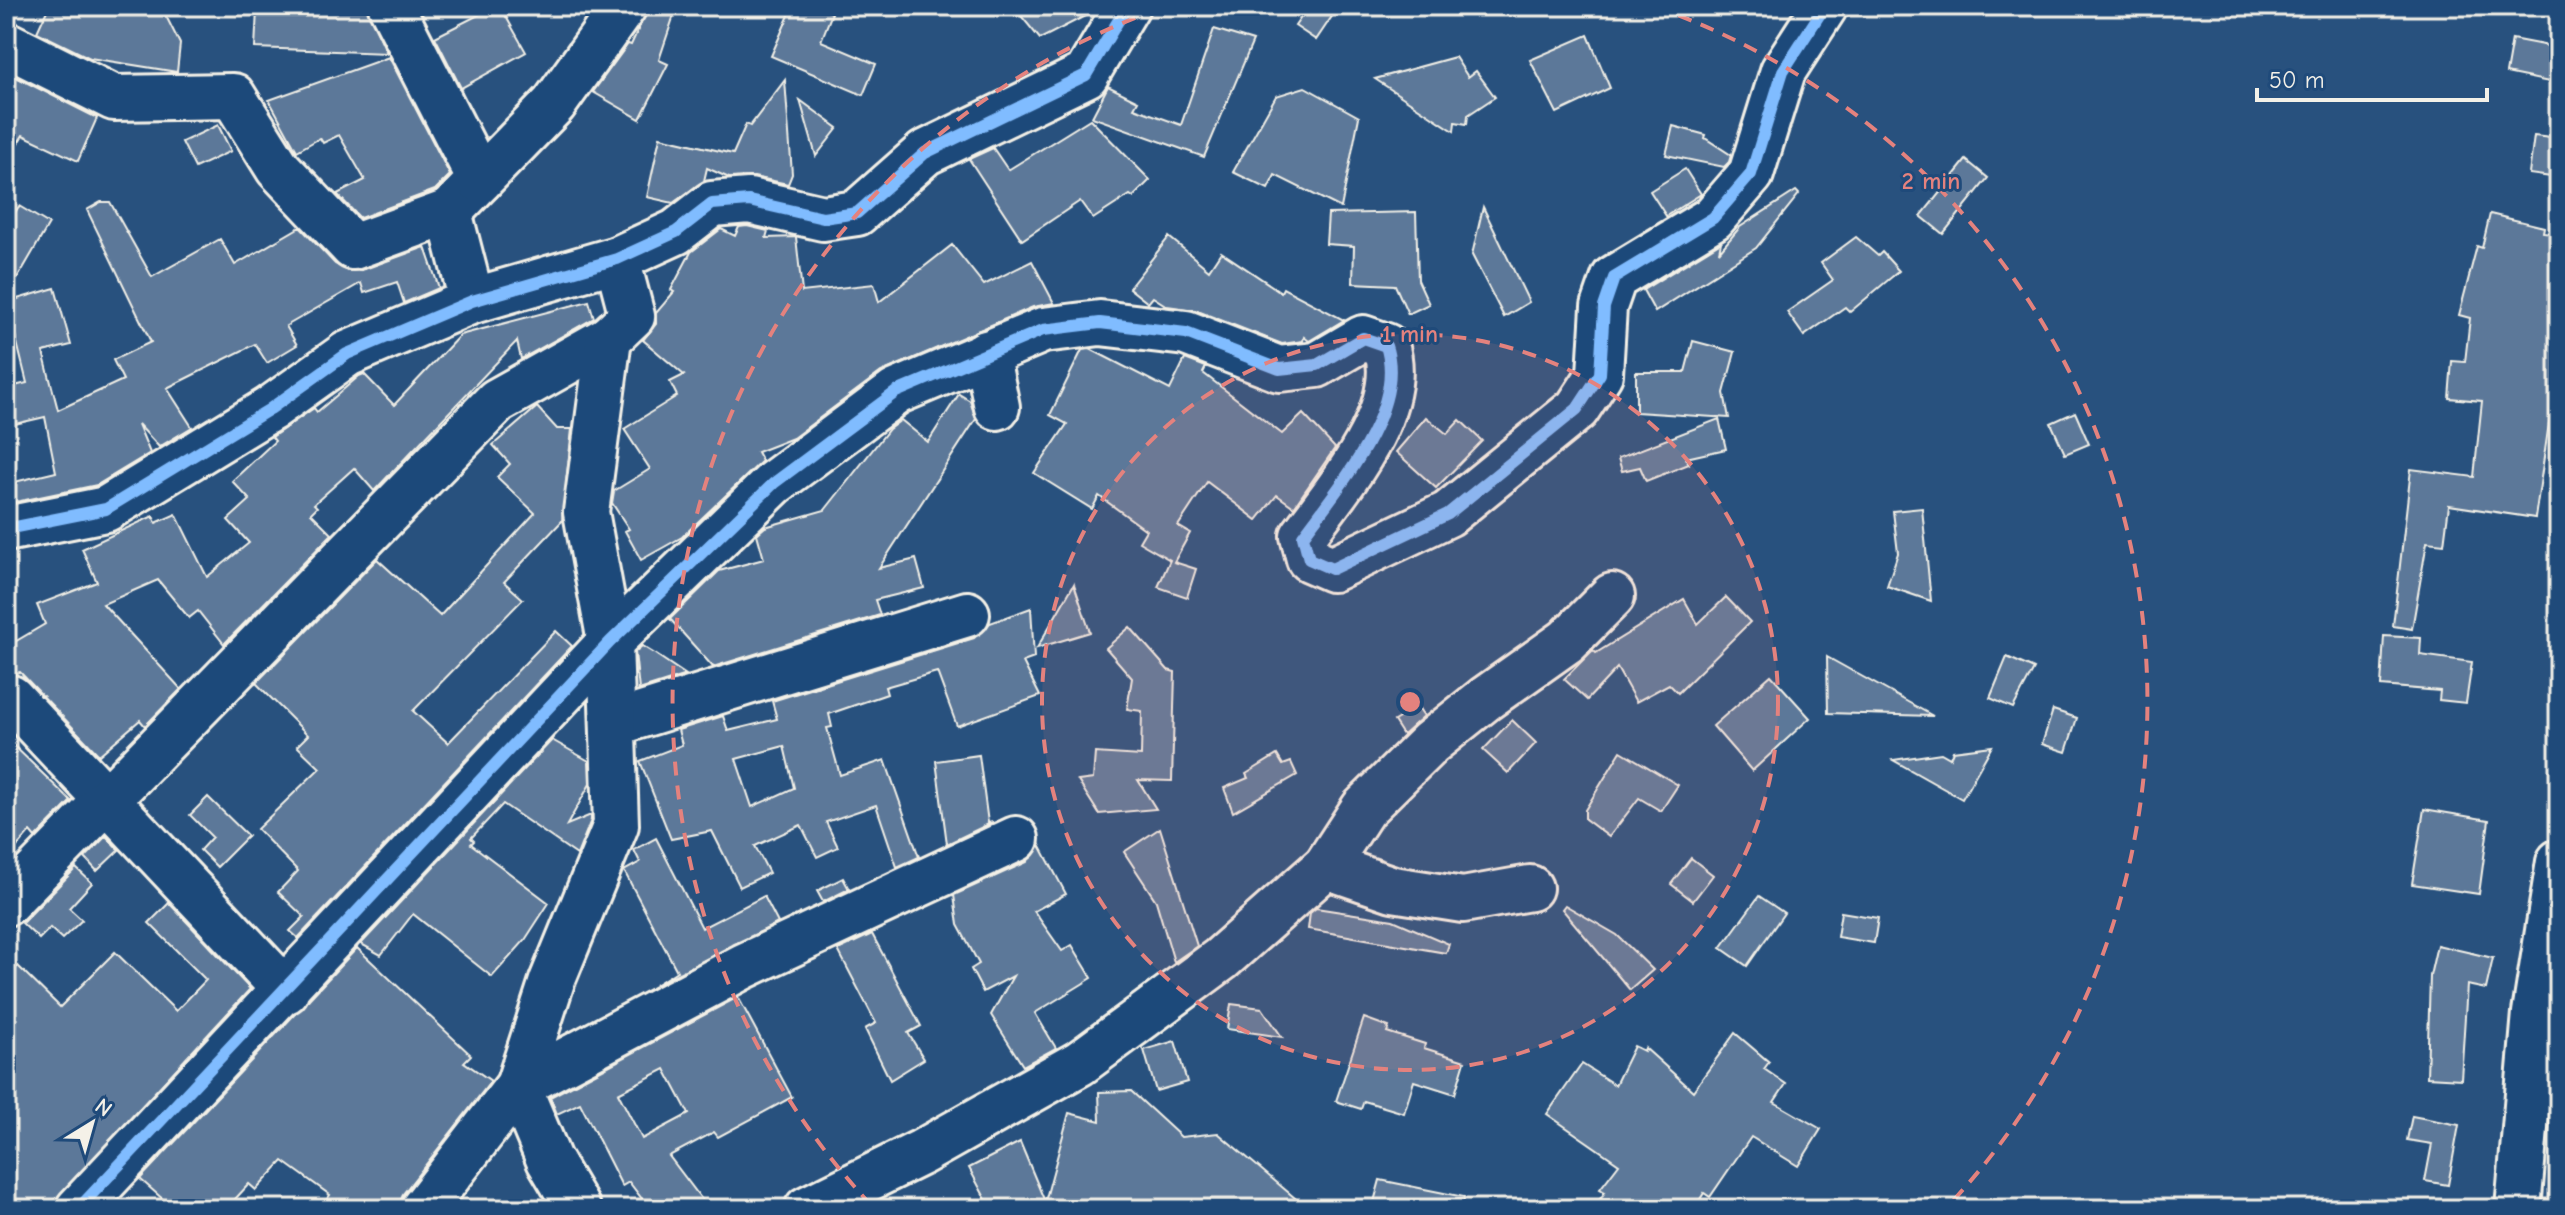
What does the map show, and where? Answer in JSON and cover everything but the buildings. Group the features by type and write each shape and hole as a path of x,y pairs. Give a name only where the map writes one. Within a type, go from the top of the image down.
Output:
{"street":[{"path":"391,6 480,180"},
{"path":"6,44 114,98 233,96 278,168 353,247 449,212 554,104 624,6"},
{"path":"6,529 106,509 270,409 347,354 472,301 617,259 676,232 712,204 749,201 823,218 857,213 925,153 1086,75 1127,6"},
{"path":"78,1209 286,991 610,642 774,483 896,392 1043,330 1100,323 1186,333 1279,369 1317,365 1363,338 1386,346 1392,364 1385,405 1351,471 1303,536 1309,559 1332,569 1448,514 1577,409 1600,374 1604,307 1614,278 1713,218 1751,174 1783,71 1825,6"},
{"path":"449,212 472,301"},
{"path":"6,903 497,401 609,338 632,316 617,259"},
{"path":"423,1209 518,1086 552,981 616,825 610,642 586,512 609,338"},
{"path":"986,353 997,407"},
{"path":"807,1209 922,1152 1080,1063 1221,959 1326,866 1363,809 1430,743 1485,699 1567,641 1612,596"},
{"path":"613,724 967,614"},
{"path":"6,701 11,698 286,991"},
{"path":"518,1086 744,966 1016,839"},
{"path":"2518,1209 2547,1015 2559,862"},
{"path":"1326,866 1393,889 1463,900 1530,888"},
{"path":"518,1086 549,1160 578,1209"}],"cycle path":[{"path":"6,529 106,509 270,409 347,354 472,301 617,259 676,232 712,204 749,201 823,218 857,213 925,153 1086,75 1127,6"},
{"path":"78,1209 610,642 774,483 896,392 1043,330 1100,323 1186,333 1279,369 1317,365 1363,338 1386,346 1390,370 1387,396 1378,421 1366,447 1303,536 1309,559 1332,569 1448,514 1577,409 1600,374 1604,307 1614,278 1713,218 1751,174 1783,71 1825,6"}]}
